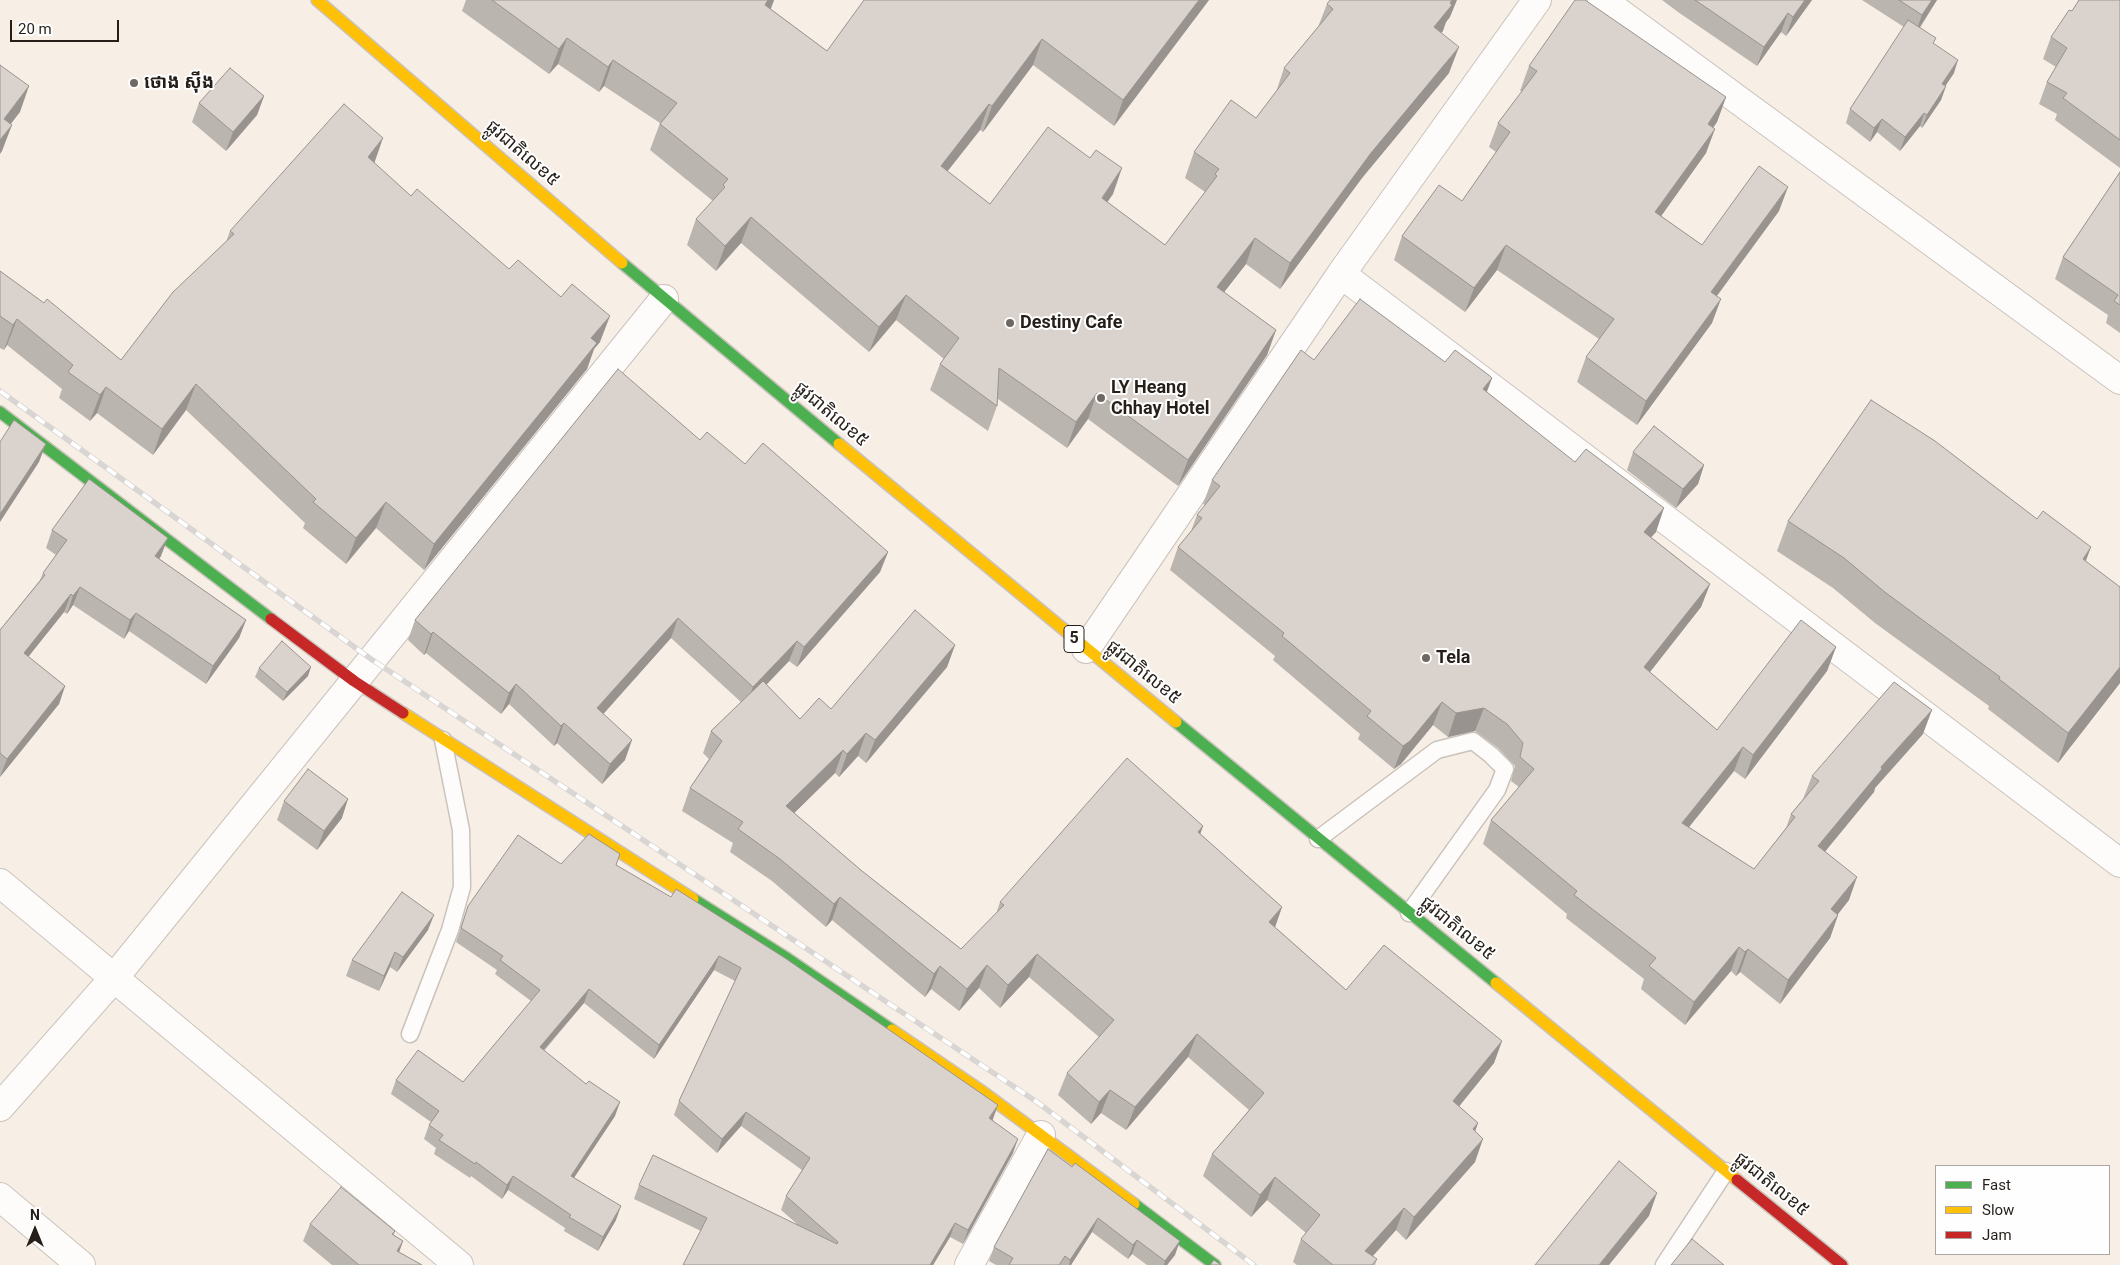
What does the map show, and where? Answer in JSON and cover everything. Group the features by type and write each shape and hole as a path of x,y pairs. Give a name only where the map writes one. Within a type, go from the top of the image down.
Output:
{"main road":[{"name":"ផ្លូវជាតិលេខ៥","path":"316,0 664,299 1086,649 1842,1265"},
{"path":"0,412 189,558 354,681 442,740 788,959 980,1090 1041,1135 1197,1259 1215,1265"}],"street":[{"path":"1086,649 1341,274 1537,0"},
{"path":"1602,0 2120,380"},
{"path":"1341,274 2120,863"},
{"path":"0,1107 114,978 664,299"},
{"path":"0,883 459,1265"},
{"path":"969,1265 1041,1135"},
{"path":"0,1198 81,1265"}],"lane":[{"path":"410,1034 450,930 462,886 461,830 442,740"},
{"path":"1318,839 1437,750 1473,741 1491,755 1505,770 1498,790 1409,913"},
{"path":"1664,1265 1726,1171"}],"building":[{"path":"492,0 768,0 765,5 827,51 864,0 1199,0 1123,100 1042,39 992,106 989,104 941,166 990,204 1048,127 1090,158 1096,150 1122,168 1102,198 1165,245 1217,176 1215,174 1219,169 1194,152 1231,100 1256,118 1290,73 1284,68 1333,9 1327,4 1330,0 1452,0 1450,3 1452,5 1434,27 1459,47 1371,153 1290,263 1255,238 1217,287 1276,330 1188,460 1097,393 1076,422 999,368 997,406 940,364 959,338 906,295 879,327 751,217 725,246 696,219 725,187 723,185 728,179 660,124 677,103 613,60 608,67 567,38 559,49"},
{"path":"1575,0 1585,0 1726,97 1708,124 1715,129 1655,212 1702,245 1759,166 1788,187 1711,292 1721,299 1646,401 1586,357 1614,319 1506,245 1474,288 1402,236 1439,185 1462,201 1510,132 1498,123 1537,71 1529,66"},
{"path":"1695,0 1805,0 1793,17 1788,13 1764,47"},
{"path":"1899,0 1932,0 1922,15"},
{"path":"2079,0 2120,0 2120,140 2063,98 2067,93 2047,82 2067,48 2051,37 2069,10 2072,11"},
{"path":"1908,20 1936,38 1933,43 1958,60 1942,84 1946,86 1927,115 1924,113 1905,137 1882,119 1874,128 1850,109"},
{"path":"0,65 29,86 4,119 12,125 0,140"},
{"path":"230,68 264,96 233,132 199,103"},
{"path":"344,104 383,138 368,157 411,196 417,189 509,269 518,260 561,297 572,284 610,316 591,338 597,343 434,544 386,502 356,538 313,502 316,499 196,384 162,429 106,387 100,395 68,372 73,365 17,319 13,325 0,316 0,271 44,303 47,299 121,360 173,292 234,234 230,231"},
{"path":"2120,172 2120,305 2114,301 2118,295 2063,257"},
{"path":"1360,299 1445,362 1455,350 1490,376 1492,378 1483,389 1575,462 1586,449 1664,508 1644,532 1710,584 1644,667 1717,730 1801,620 1836,647 1753,755 1743,747 1682,823 1754,869 1795,817 1791,814 1819,781 1812,776 1894,682 1932,710 1881,767 1882,769 1818,846 1857,877 1831,909 1838,915 1788,980 1748,949 1745,952 1739,947 1694,1002 1649,966 1656,958 1574,895 1577,891 1491,820 1534,769 1520,757 1523,743 1507,724 1484,708 1456,713 1442,702 1410,741 1403,746 1367,716 1371,711 1282,636 1284,633 1178,547 1202,518 1197,515 1220,486 1212,480 1301,350 1314,360"},
{"path":"618,369 700,440 707,432 745,464 763,443 888,552 804,647 797,641 753,687 678,618 597,708 632,740 610,764 564,723 561,726 516,684 509,693 433,632 431,634 415,620"},
{"path":"1871,400 1935,441 2037,519 2043,511 2091,547 2083,559 2120,587 2120,667 2068,733 1999,679 2000,677 1886,593 1844,558 1788,521"},
{"path":"14,420 46,444 0,514 0,442"},
{"path":"1654,426 1704,465 1683,489 1633,452"},
{"path":"89,479 168,538 155,556 246,620 213,666 136,613 130,620 80,587 73,596 71,594 24,653 65,686 7,759 0,753 0,630 45,575 43,573 67,540 52,530"},
{"path":"915,610 955,645 875,740 866,733 847,754 843,750 786,806 862,871 961,949 1004,905 1000,902 1127,758 1203,826 1198,832 1282,907 1269,922 1346,990 1384,945 1502,1041 1453,1101 1478,1123 1473,1129 1483,1139 1414,1217 1404,1208 1365,1251 1377,1259 1372,1265 1333,1265 1301,1239 1320,1215 1275,1177 1260,1195 1212,1154 1264,1093 1197,1034 1135,1107 1110,1090 1099,1102 1067,1073 1114,1020 1037,954 1008,985 987,965 967,989 940,966 934,974 840,897 834,904 780,859 738,829 743,822 690,788 722,741 711,731 763,681 800,719 819,698 831,709"},
{"path":"282,641 311,667 287,692 259,668"},
{"path":"308,769 348,799 324,831 284,801"},
{"path":"589,834 620,854 616,865 671,897 676,889 785,958 998,1105 989,1118 1018,1139 968,1230 955,1223 930,1265 683,1265 707,1218 639,1185 653,1155 837,1244 838,1242 786,1196 810,1158 746,1112 722,1139 679,1101 741,968 719,956 659,1045 589,989 540,1047 586,1084 589,1081 620,1102 571,1176 621,1206 603,1237 569,1217 571,1215 513,1176 507,1185 476,1162 475,1164 439,1140 443,1135 429,1125 439,1111 396,1080 418,1050 463,1082 540,990 500,960 503,956 461,928 468,906 518,835 561,864"},
{"path":"402,892 434,915 403,957 395,952 384,976 352,960"},
{"path":"1048,1149 1072,1167 1075,1163 1180,1241 1165,1261 1137,1240 1133,1245 1098,1218 1070,1260 1065,1256 1059,1265 1009,1265 1013,1258 994,1247"},
{"path":"1619,1161 1657,1193 1599,1265 1535,1265"},
{"path":"341,1187 395,1231 392,1234 403,1241 397,1251 422,1265 359,1265 310,1224"},
{"path":"1692,1239 1724,1265 1671,1265"},
{"path":"1214,1260 1221,1265 1210,1265"}],"railway":[{"path":"0,391 371,659 1037,1102 1254,1265"}],"traffic: fast":[{"path":"622,263 839,444"},
{"path":"0,412 271,619"},
{"path":"1176,722 1496,983"},
{"path":"693,899 788,959 892,1030"},
{"path":"1134,1204 1215,1265"}],"traffic: slow":[{"path":"317,0 622,263"},
{"path":"839,444 1176,722"},
{"path":"403,713 693,899"},
{"path":"1496,983 1737,1180"},
{"path":"892,1030 980,1090 1134,1204"}],"traffic: jam":[{"path":"271,619 354,681 403,713"},
{"path":"1737,1180 1842,1265"}],"place":[{"name":"ថោង ស៊ីង","path":"134,83"},
{"name":"Destiny Cafe","path":"1010,323"},
{"name":"LY Heang Chhay Hotel","path":"1101,398"},
{"name":"Tela","path":"1426,658"}]}
